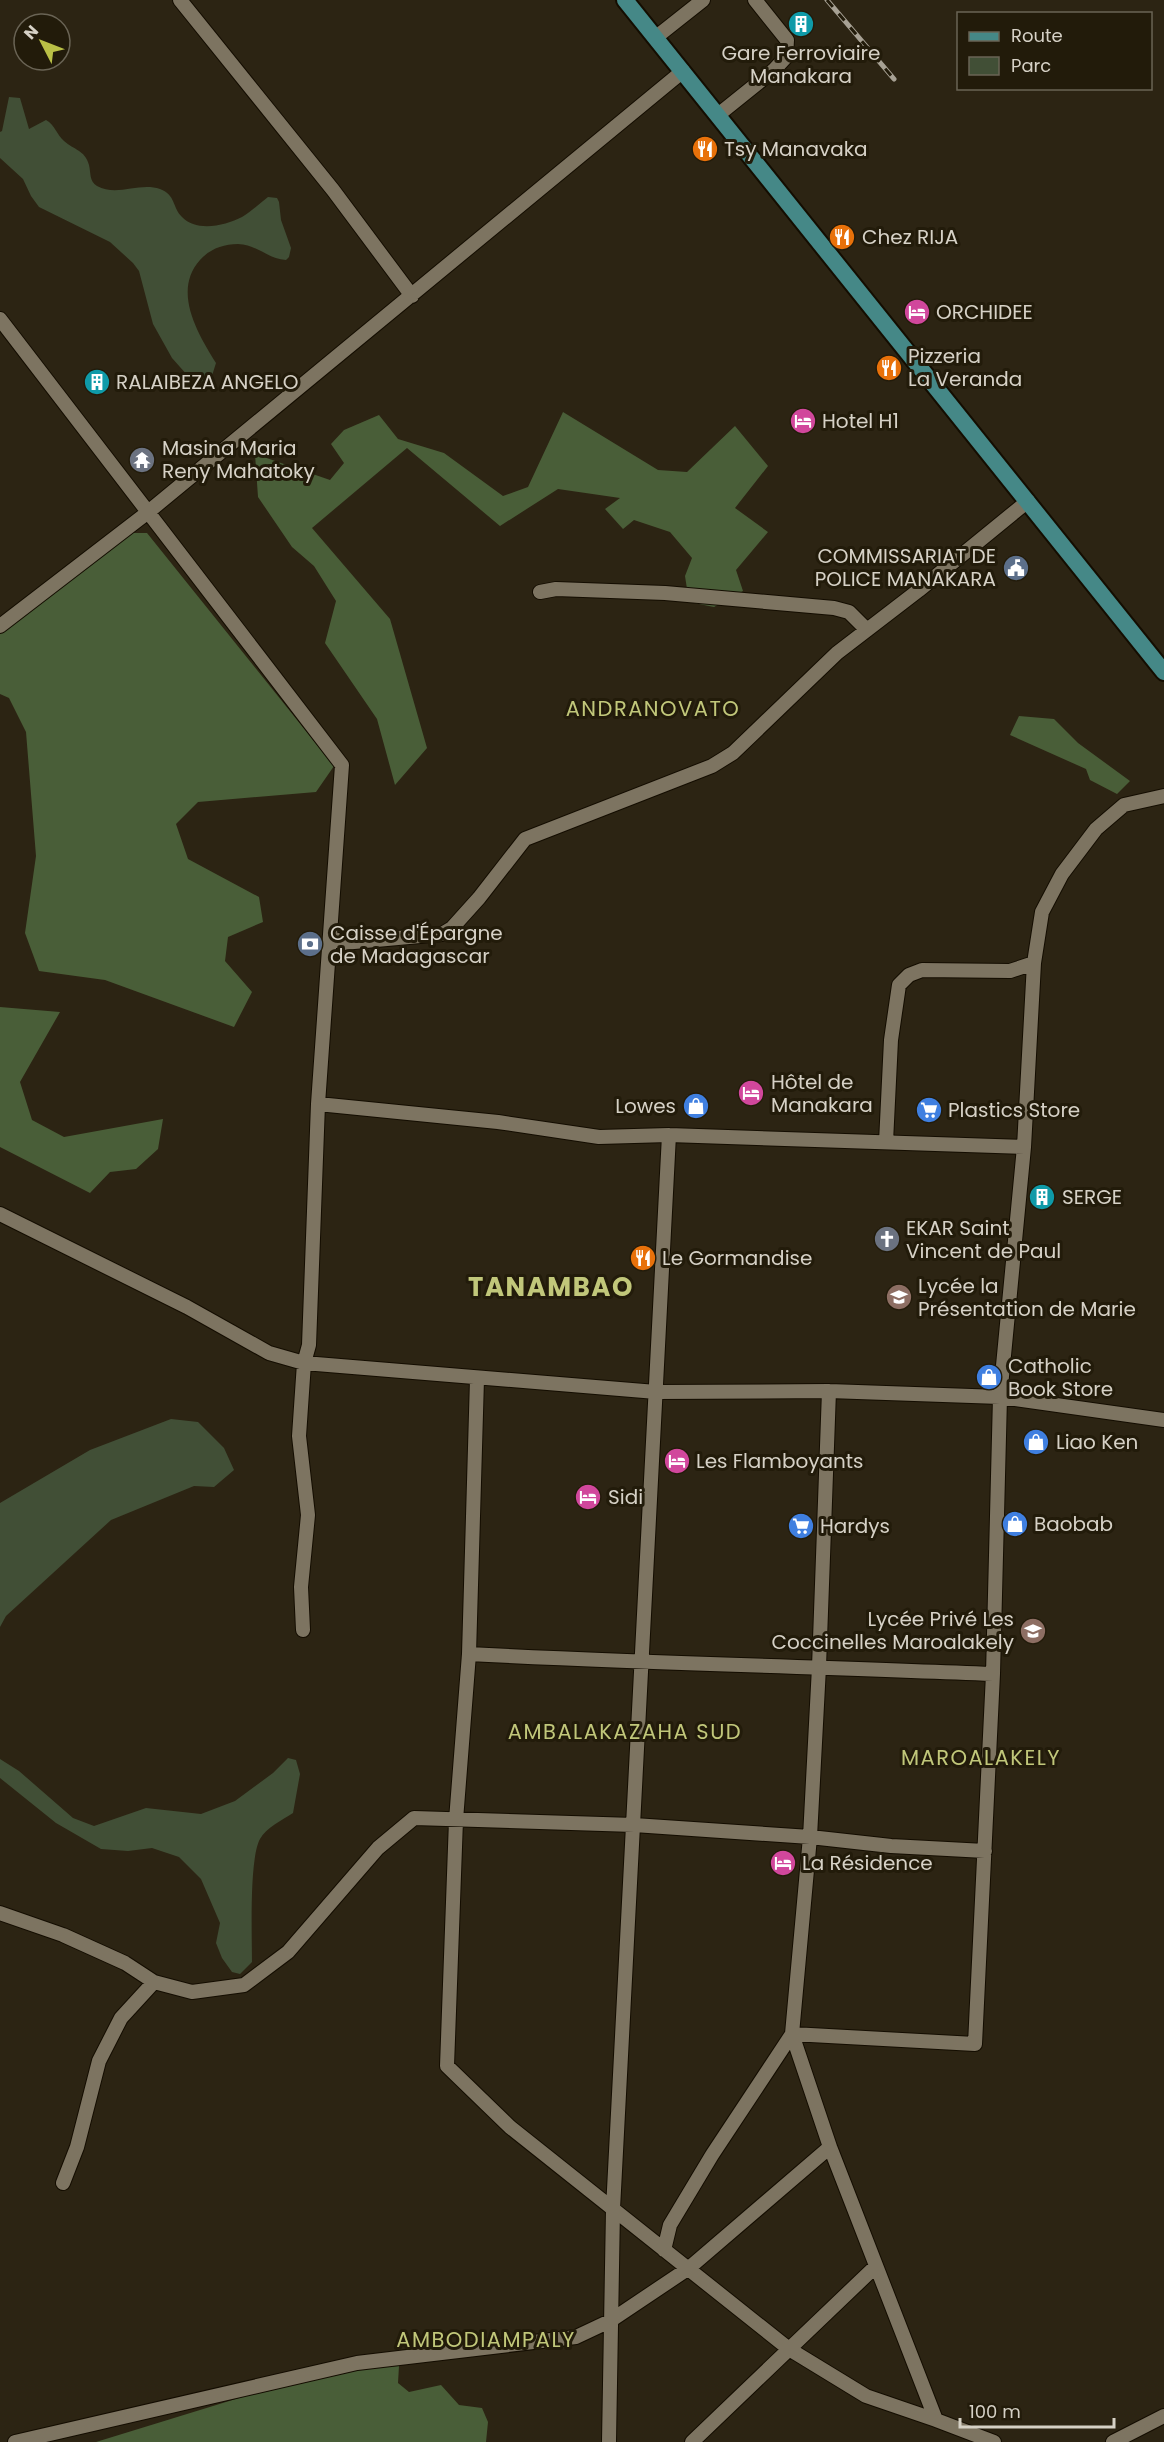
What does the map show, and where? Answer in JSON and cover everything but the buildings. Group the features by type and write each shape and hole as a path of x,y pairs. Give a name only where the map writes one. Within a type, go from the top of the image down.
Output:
{"main road":[{"path":"625,0 1164,672"}],"street":[{"path":"180,0 333,190 412,296"},
{"path":"655,38 702,0"},
{"path":"718,115 786,57 787,40 755,0"},
{"path":"0,626 147,513 683,71"},
{"path":"0,319 342,765 318,1104 309,1345 304,1363 299,1436 308,1515 301,1587 303,1630"},
{"path":"0,333 14,340"},
{"path":"331,937 343,943 441,934 452,928 479,898 525,838 712,766 733,753 837,653 1028,501"},
{"path":"540,592 556,589 665,593 834,608 849,612 867,630"},
{"path":"792,2034 975,2044 993,1674 1000,1397 1024,1147 1034,963 1042,912 1062,874 1096,829 1124,805 1164,796"},
{"path":"886,1142 891,1040 898,985 909,975 922,970 1010,971 1034,963"},
{"path":"318,1104 498,1122 599,1137 669,1135 1024,1147"},
{"path":"609,2442 613,2209 669,1135"},
{"path":"0,1214 186,1306 269,1353 304,1363 656,1392 829,1391 1000,1397 1164,1420"},
{"path":"477,1379 469,1654 456,1820 447,2066 510,2127 789,2349 866,2396 994,2442"},
{"path":"829,1391 810,1837 792,2034 831,2147 936,2420"},
{"path":"469,1654 640,1663 993,1674"},
{"path":"0,1913 63,1935 125,1963 154,1982 192,1992 244,1985 288,1952 378,1848 414,1818 634,1825 810,1837 891,1846 985,1851"},
{"path":"63,2183 77,2147 99,2061 121,2018 154,1982"},
{"path":"664,2250 670,2225 712,2155 792,2034"},
{"path":"15,2442 357,2363 576,2337 610,2322 689,2268 831,2147"},
{"path":"692,2442 876,2266"},
{"path":"1113,2442 1164,2416"}],"green space":[{"path":"9,97 20,98 29,129 46,120 64,141 82,153 89,165 94,184 112,190 144,187 160,189 169,194 182,217 195,225 211,226 227,223 245,215 268,197 277,198 281,220 291,248 286,260 245,245 232,244 208,253 192,272 188,285 191,312 202,339 216,363 210,382 196,381 188,376 172,358 153,324 139,271 133,263 110,242 39,207 23,179 0,158 0,132"},
{"path":"563,412 658,470 687,472 735,426 768,466 735,508 768,532 736,570 743,591 714,607 689,602 685,576 692,558 670,532 634,520 623,529 605,509 620,498 558,489 500,526 407,448 312,528 390,619 427,748 395,785 377,719 325,643 336,601 314,566 292,547 258,497 255,454 330,480 344,463 331,444 344,430 379,415 398,439 444,453 503,496 528,487"},
{"path":"131,533 147,533 334,766 316,792 198,802 176,824 188,859 259,897 263,922 228,937 225,961 252,992 234,1027 105,980 39,971 25,933 36,856 26,732 9,698 0,694 0,633"},
{"path":"1019,716 1054,719 1078,743 1130,781 1117,794 1090,780 1086,769 1010,735"},
{"path":"0,1007 60,1012 20,1082 32,1120 64,1137 163,1119 158,1149 136,1169 110,1172 90,1193 0,1147"},
{"path":"171,1419 198,1422 224,1448 234,1470 214,1487 194,1486 111,1520 6,1616 0,1627 0,1503 90,1450"},
{"path":"288,1758 296,1760 300,1774 293,1813 266,1831 256,1849 252,1898 252,1962 240,1974 232,1972 222,1958 216,1943 220,1923 201,1879 179,1857 152,1848 128,1851 101,1849 56,1823 0,1778 0,1759 19,1771 73,1818 94,1826 146,1808 201,1814 235,1801 273,1773"},
{"path":"399,2366 398,2383 409,2392 441,2385 459,2405 482,2408 488,2422 486,2442 96,2442 288,2383 352,2368"}],"railway":[{"path":"827,0 894,79"}],"place":[{"name":"Gare Ferroviaire Manakara","path":"801,24"},
{"name":"Tsy Manavaka","path":"705,149"},
{"name":"Chez RIJA","path":"842,237"},
{"name":"ORCHIDEE","path":"917,312"},
{"name":"Pizzeria La Veranda","path":"889,368"},
{"name":"RALAIBEZA ANGELO","path":"97,382"},
{"name":"Hotel H1","path":"803,421"},
{"name":"Masina Maria Reny Mahatoky","path":"142,460"},
{"name":"COMMISSARIAT DE POLICE MANAKARA","path":"1016,568"},
{"name":"Caisse d'Épargne de Madagascar","path":"310,944"},
{"name":"Hôtel de Manakara","path":"751,1093"},
{"name":"Lowes","path":"696,1106"},
{"name":"Plastics Store","path":"929,1110"},
{"name":"SERGE","path":"1042,1197"},
{"name":"EKAR Saint Vincent de Paul","path":"887,1239"},
{"name":"Le Gormandise","path":"643,1258"},
{"name":"Lycée la Présentation de Marie","path":"899,1297"},
{"name":"Catholic Book Store","path":"989,1377"},
{"name":"Liao Ken","path":"1036,1442"},
{"name":"Les Flamboyants","path":"677,1461"},
{"name":"Sidi","path":"588,1497"},
{"name":"Baobab","path":"1015,1524"},
{"name":"Hardys","path":"801,1526"},
{"name":"Lycée Privé Les Coccinelles Maroalakely","path":"1033,1631"},
{"name":"La Résidence","path":"783,1863"}],"district":[{"name":"ANDRANOVATO","path":"653,708"},
{"name":"TANAMBAO","path":"551,1287"},
{"name":"AMBALAKAZAHA SUD","path":"625,1731"},
{"name":"MAROALAKELY","path":"981,1757"},
{"name":"AMBODIAMPALY","path":"486,2339"}]}
